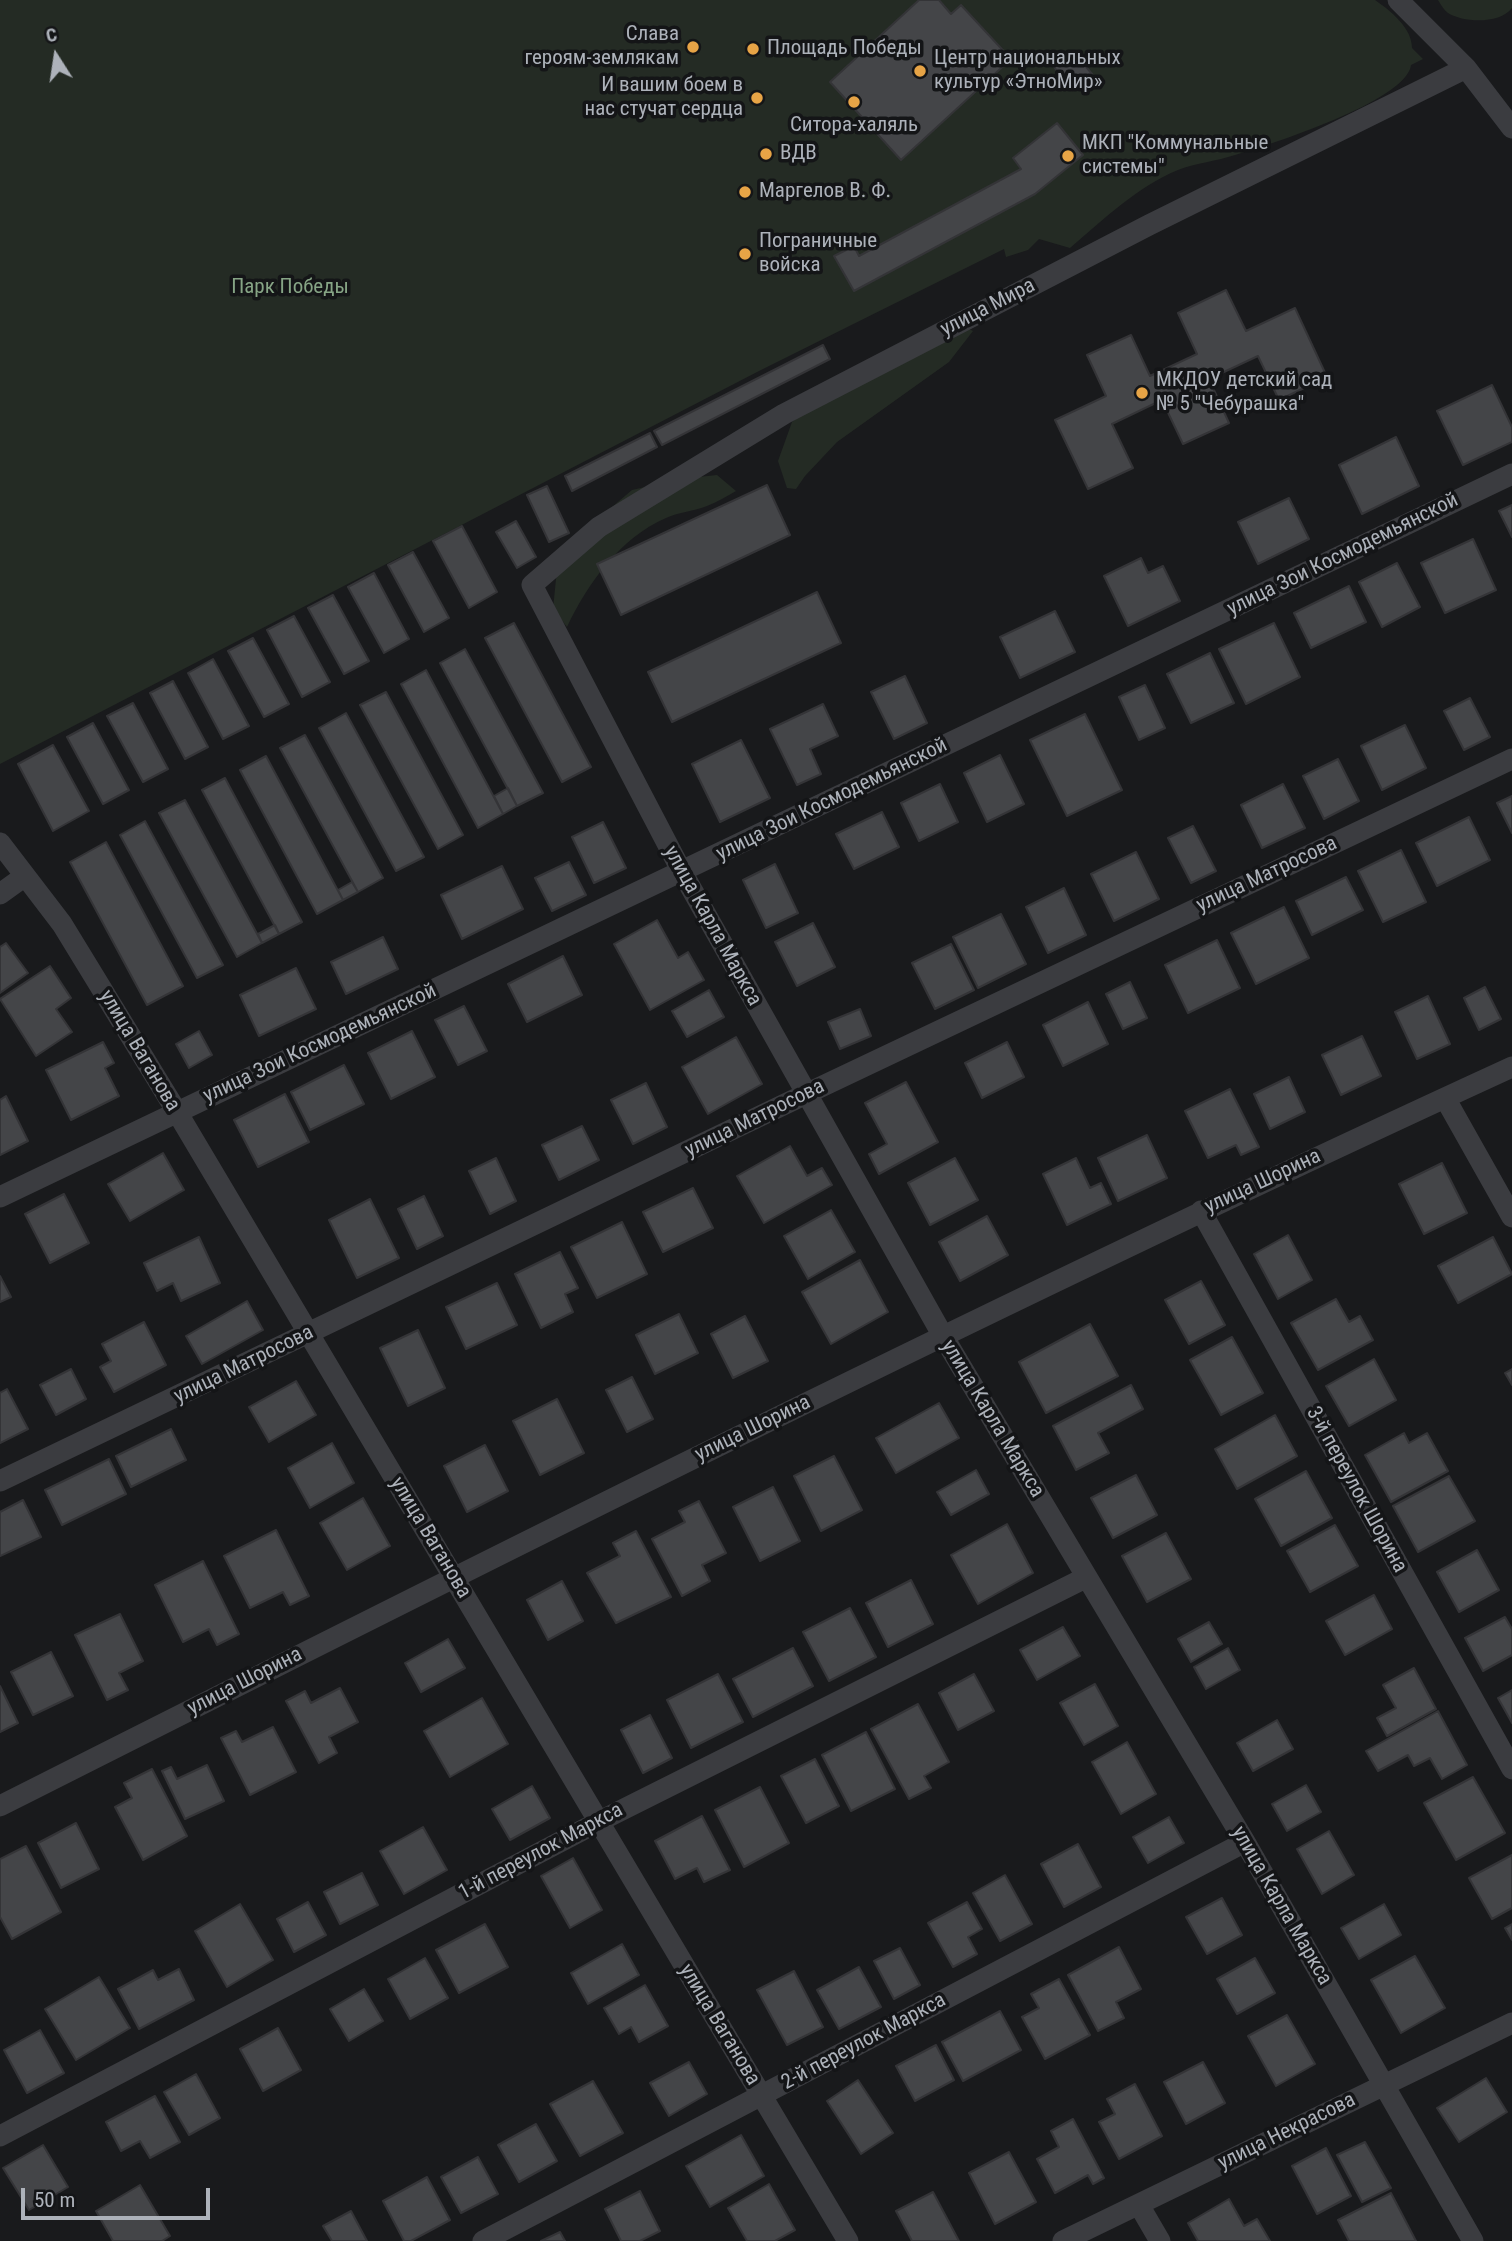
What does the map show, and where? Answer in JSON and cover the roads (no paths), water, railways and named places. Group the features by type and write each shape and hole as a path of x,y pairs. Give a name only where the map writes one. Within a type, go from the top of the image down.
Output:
{"street":[{"path":"1398,0 1466,68 1512,128"},
{"name":"улица Мира","path":"531,585 600,527 783,414 1149,225 1466,68"},
{"name":"улица Зои Космодемьянской","path":"0,1197 1512,474"},
{"name":"улица Карла Маркса","path":"531,585 682,872 943,1336 1245,1842 1473,2241"},
{"name":"улица Матросова","path":"0,1482 806,1094 1512,759"},
{"name":"улица Ваганова","path":"0,843 62,924 177,1112 848,2241"},
{"path":"0,894 25,876"},
{"name":"улица Шорина","path":"0,1806 453,1577 943,1336 1201,1211 1512,1067"},
{"path":"1445,1098 1512,1217"},
{"name":"3-й переулок Шорина","path":"1201,1211 1512,1769"},
{"name":"1-й переулок Маркса","path":"0,2136 598,1822 1087,1577"},
{"name":"2-й переулок Маркса","path":"483,2241 1245,1842"},
{"name":"улица Некрасова","path":"1063,2241 1512,2023"},
{"path":"1139,2205 1160,2241"}],"place":[{"name":"Слава героям-землякам","path":"693,47"},
{"name":"Площадь Победы","path":"753,49"},
{"name":"Центр национальных культур «ЭтноМир»","path":"920,71"},
{"name":"И вашим боем в нас стучат сердца","path":"757,98"},
{"name":"Ситора-халяль","path":"854,102"},
{"name":"ВДВ","path":"766,154"},
{"name":"МКП \"Коммунальные системы\"","path":"1068,156"},
{"name":"Маргелов В. Ф.","path":"745,192"},
{"name":"Пограничные войска","path":"745,254"},
{"name":"МКДОУ детский сад № 5 \"Чебурашка\"","path":"1142,393"}],"park label":[{"name":"Парк Победы","path":"290,288"}]}
